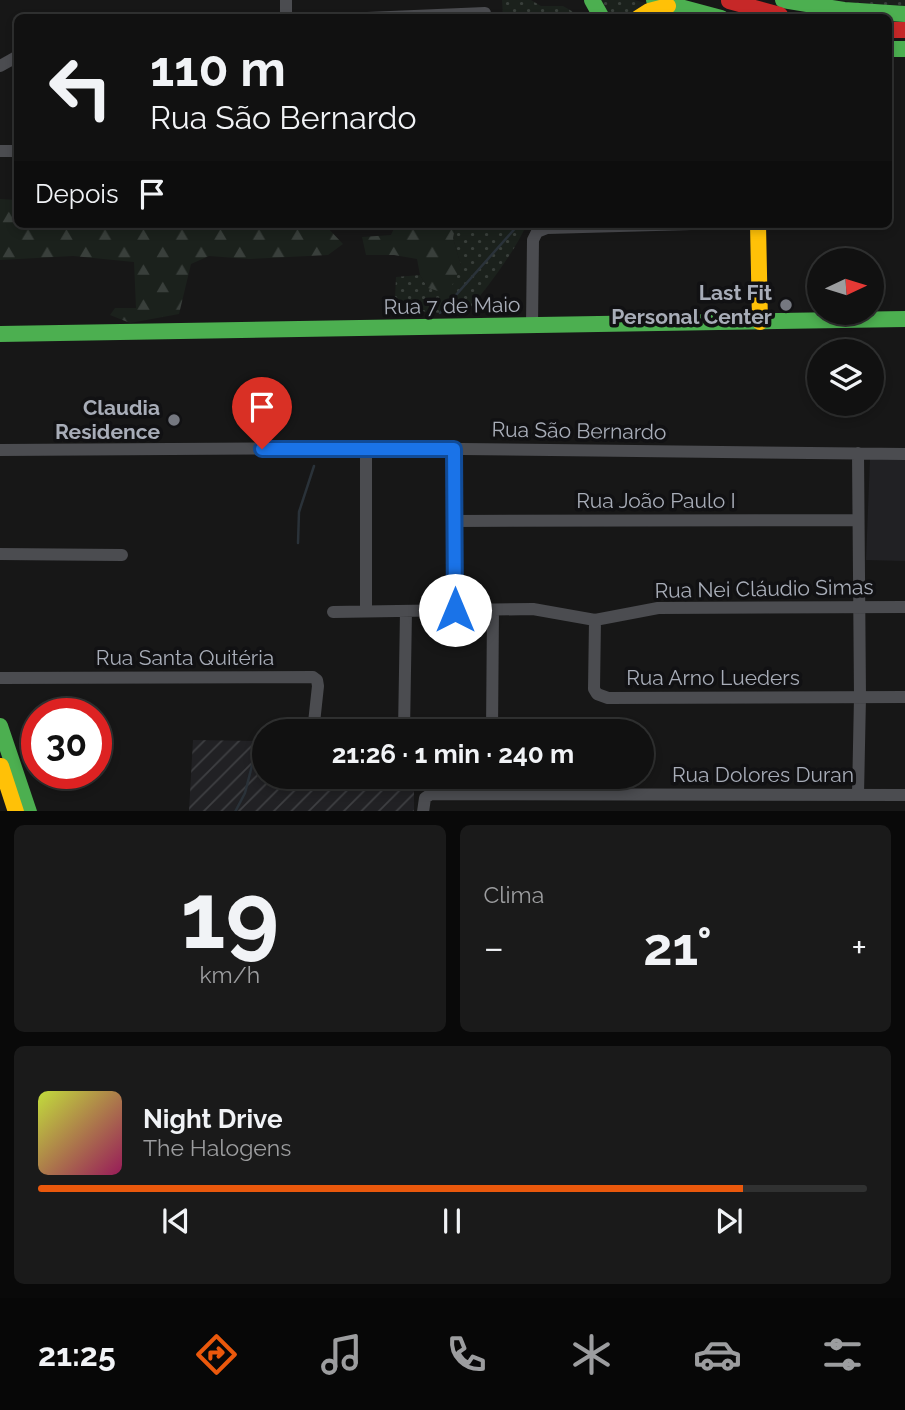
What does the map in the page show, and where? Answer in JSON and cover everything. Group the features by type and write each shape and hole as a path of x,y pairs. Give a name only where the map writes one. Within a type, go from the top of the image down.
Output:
{"street":[{"path":"654,0 706,14"},
{"path":"727,1 786,11 844,10 905,15"},
{"path":"644,14 673,5"},
{"path":"461,14 485,13"},
{"path":"532,325 533,240 537,232 547,228"},
{"path":"758,228 760,322"},
{"name":"Rua 7 de Maio","path":"0,334 905,319"},
{"path":"366,448 366,611"},
{"name":"Rua São Bernardo","path":"0,450 366,448 905,454"},
{"path":"454,449 455,610"},
{"path":"858,453 858,795"},
{"name":"Rua João Paulo I","path":"454,521 858,520"},
{"path":"0,554 122,555"},
{"name":"Rua Nei Cláudio Simas","path":"333,612 533,608 595,620 658,608 905,607"},
{"path":"492,719 493,610"},
{"path":"404,719 406,611"},
{"name":"Rua Arno Lueders","path":"595,620 593,681 594,689 601,696 905,697"},
{"name":"Rua Santa Quitéria","path":"0,678 313,677 318,686 314,719"},
{"path":"0,726 29,811"},
{"path":"0,763 16,811"},
{"name":"Rua Dolores Duran","path":"423,811 425,798 431,794 905,795"}],"shaded area":[{"path":"870,459 905,459 905,561 866,560"},
{"path":"193,740 252,741 252,789 414,789 414,811 189,811"}],"green space":[{"path":"502,0 531,0 541,6 563,6 577,14 503,14"},
{"path":"599,0 634,0 646,3 630,14 608,14"},
{"path":"832,0 905,0 905,7"},
{"path":"0,199 14,200 14,228 328,228 343,244 328,255 249,259 209,256 191,264 179,314 130,323 110,315 115,308 136,308 134,262 73,256 0,260"},
{"path":"394,228 455,228 453,238 461,266 448,294 428,288 420,275 417,259 394,255 366,255 362,237 391,235"},
{"path":"455,228 525,228 491,282 465,315 406,310 395,298 396,277 420,275 428,288 461,266 453,238"}],"waterway":[{"path":"440,313 515,228"},
{"path":"298,543 299,512 314,466"},
{"path":"236,811 245,793 252,766"}],"traffic: fast":[{"path":"592,0 600,14"},
{"path":"654,0 706,14"},
{"path":"783,0 844,10 905,14"},
{"path":"892,49 905,49"},
{"path":"0,334 905,319"},
{"path":"0,726 29,811"}],"traffic: slow":[{"path":"644,14 668,6"},
{"path":"758,228 760,322"},
{"path":"1,766 16,811"}],"traffic: jam":[{"path":"729,1 776,14"},
{"path":"892,30 905,30"}],"place":[{"name":"Last Fit Personal Center","path":"786,305"},
{"name":"Claudia Residence","path":"174,420"}],"route":[{"path":"262,449 454,449 455,610"}]}
